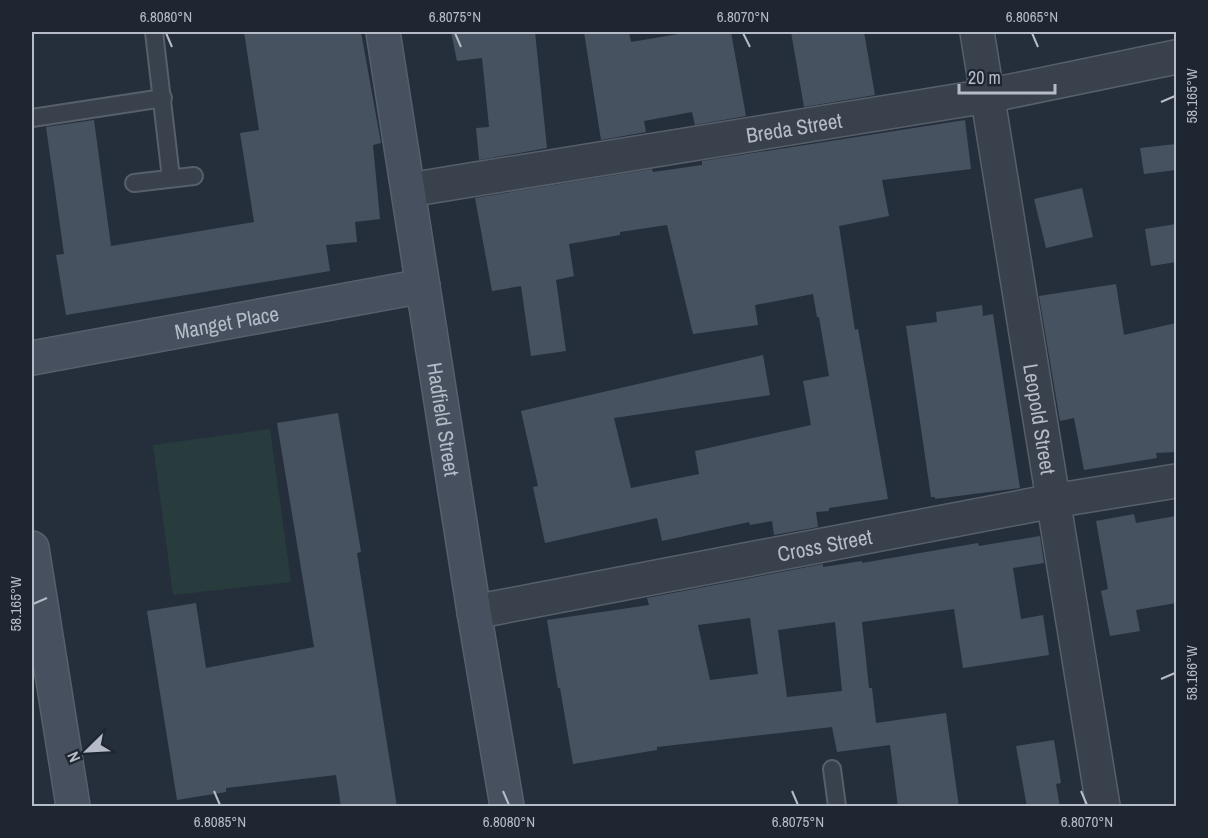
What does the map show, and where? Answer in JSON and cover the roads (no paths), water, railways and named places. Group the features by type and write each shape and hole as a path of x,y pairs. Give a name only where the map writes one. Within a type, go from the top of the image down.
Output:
{"street":[{"name":"Hadfield Street","path":"383,32 507,807"},
{"name":"Leopold Street","path":"977,32 1104,807"},
{"name":"Breda Street","path":"409,190 987,96 1176,57"},
{"name":"Manget Place","path":"32,358 423,286"},
{"name":"Cross Street","path":"474,612 1053,501 1176,481"},
{"path":"32,548 73,807"}],"lane":[{"path":"154,32 171,178"},
{"path":"32,118 163,98"},
{"path":"134,183 194,176"},
{"path":"832,769 837,807"}]}
